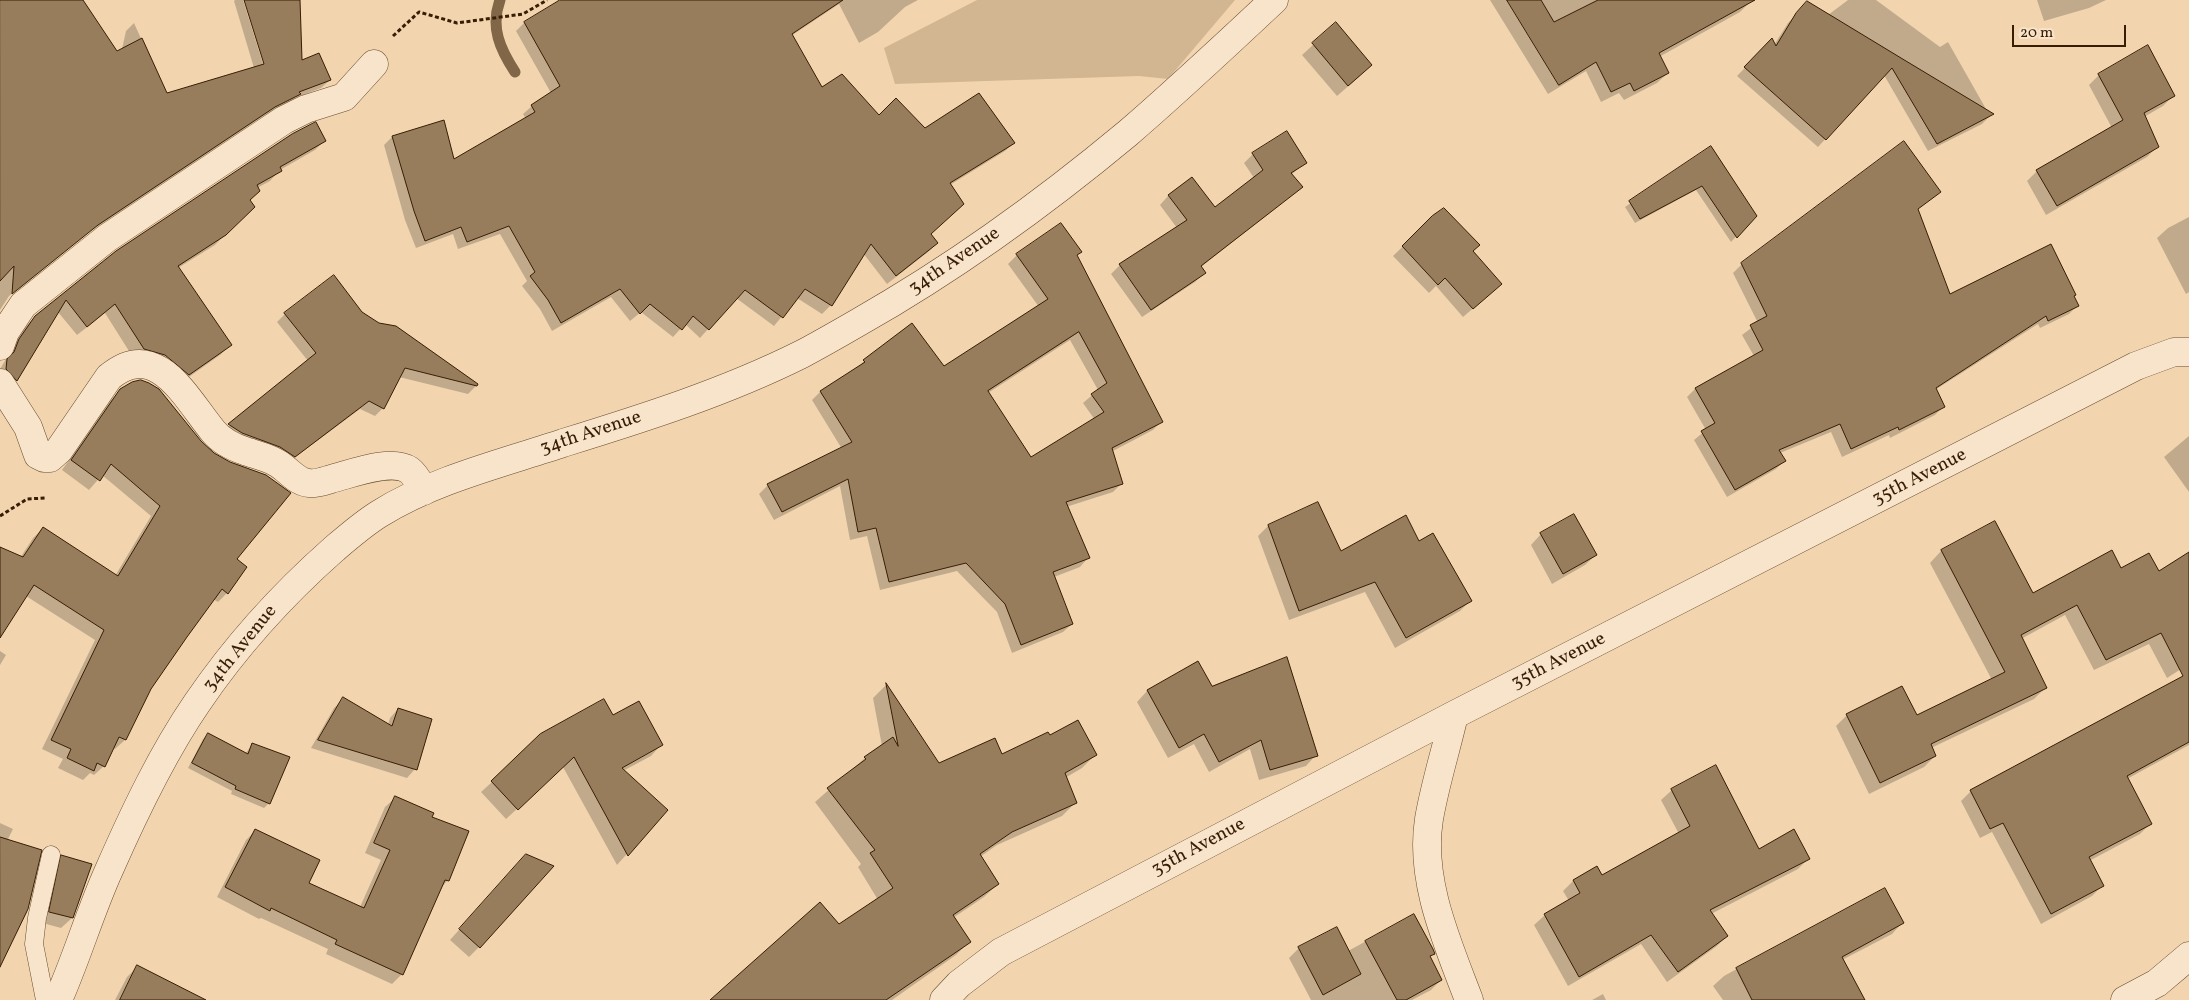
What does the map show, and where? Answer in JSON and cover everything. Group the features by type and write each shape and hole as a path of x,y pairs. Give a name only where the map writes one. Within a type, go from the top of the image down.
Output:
{"street":[{"name":"34th Avenue","path":"58,1000 78,955 107,875 129,826 197,703 238,649 284,597 334,548 377,515 424,492 459,477 683,404 744,380 803,354 881,310 977,249 1047,197 1128,132 1274,0"},
{"path":"0,346 5,332 23,304 107,238 284,120 306,109 344,97 374,64"},
{"name":"35th Avenue","path":"944,1000 959,984 1001,952 1454,715 2136,366 2174,352 2189,352"},
{"path":"0,383 28,427 38,454 44,458 50,458 59,450 109,377 119,368 146,365 162,371 177,385 220,438 231,445 279,464 300,481 317,483 383,466 399,466 408,469 416,476 424,492"},
{"path":"1454,715 1429,820 1427,852 1433,894 1469,1000"},
{"path":"2126,1000 2157,984 2189,956"}],"lane":[{"path":"46,1000 34,944 37,918 51,855"}],"path":[{"path":"374,64 394,35 419,12 457,23 523,14 547,0"},
{"path":"0,516 27,499 45,498"}],"shaded area":[{"path":"977,0 1235,0 1168,79 1139,76 895,84 884,48"}],"building":[{"path":"0,0 83,0 117,51 142,38 167,93 264,64 244,0 300,0 302,60 319,53 331,80 299,92 301,94 275,107 98,225 12,294 14,266 0,281"},
{"path":"560,0 843,0 792,34 822,87 842,74 879,115 896,98 925,128 979,93 1015,143 950,183 964,204 931,234 938,243 896,276 871,244 832,306 805,289 783,318 745,290 709,330 693,316 682,330 650,304 640,314 620,289 561,323 548,300 530,276 535,272 509,226 467,242 461,227 425,241 392,136 444,120 454,159 535,112 531,105 560,86 524,22"},
{"path":"1507,0 1541,0 1554,22 1598,0 1755,0 1659,53 1669,73 1634,91 1630,83 1611,92 1596,62 1559,85"},
{"path":"1807,1 1994,114 1937,144 1892,68 1826,140 1744,67 1772,38 1776,46 1796,13"},
{"path":"1336,22 1372,65 1348,86 1312,43"},
{"path":"2148,45 2175,96 2144,113 2159,147 2057,206 2036,170 2123,120 2098,74"},
{"path":"316,122 326,141 280,167 282,171 257,185 260,191 250,200 255,207 226,235 178,266 232,345 189,375 165,355 144,349 115,304 87,327 66,300 17,381 6,369 7,359 14,352 19,339 35,316 116,251 292,134"},
{"path":"1287,131 1307,163 1291,173 1303,187 1201,266 1206,273 1151,310 1119,264 1187,220 1168,195 1192,177 1215,207 1263,170 1252,153"},
{"path":"1904,141 1941,192 1918,209 1950,294 2051,244 2076,295 2074,296 2079,306 2048,321 2046,316 1936,388 1945,407 1899,430 1898,427 1851,449 1840,424 1779,450 1786,461 1735,490 1701,431 1715,423 1695,388 1763,350 1750,325 1767,316 1741,263"},
{"path":"1711,146 1757,216 1737,238 1702,186 1640,219 1629,201"},
{"path":"1444,208 1480,245 1473,251 1502,284 1473,309 1445,278 1438,285 1402,246 1432,216"},
{"path":"1061,223 1082,252 1077,255 1163,422 1112,448 1123,484 1066,502 1090,558 1053,572 1073,624 1021,645 1005,604 966,563 889,582 876,528 858,532 848,479 782,512 767,484 852,442 820,391 865,362 863,360 912,323 944,366 1048,299 1016,254","holes":["1079,332 1107,383 1091,394 1104,412 1031,457 988,391"]},
{"path":"334,275 362,312 379,323 396,326 478,384 477,386 405,368 384,409 369,401 295,457 280,447 242,433 228,424 316,353 284,313"},
{"path":"141,380 159,389 201,441 214,453 230,462 266,475 291,493 237,559 247,567 228,594 222,589 187,637 151,689 126,740 119,737 105,767 97,763 94,771 67,758 71,749 51,740 104,630 34,585 0,638 0,547 23,557 43,527 118,576 160,506 111,464 100,481 71,460 120,389 132,382"},
{"path":"1318,502 1341,551 1406,515 1419,541 1433,533 1472,601 1406,638 1375,582 1299,611 1268,525"},
{"path":"1574,514 1597,555 1563,574 1540,533"},
{"path":"1995,521 2033,593 2112,550 2121,568 2149,553 2159,571 2189,552 2189,742 2127,776 2152,824 2089,857 2104,886 2051,914 2003,823 1990,829 1970,790 2183,676 2161,633 2106,660 2077,605 2021,635 2047,688 1931,744 1936,756 1880,783 1846,714 1902,686 1917,715 2005,672 1941,550"},
{"path":"1287,657 1318,756 1270,770 1261,740 1219,762 1204,734 1179,748 1147,690 1198,661 1212,686"},
{"path":"886,683 939,763 995,738 1002,754 1048,732 1050,735 1078,720 1097,755 1065,773 1077,803 1012,832 980,854 999,884 953,915 971,942 886,1000 710,1000 820,902 839,924 893,888 870,853 875,850 827,788 866,759 864,757 893,737 898,746"},
{"path":"343,697 392,726 398,708 432,719 417,770 318,740"},
{"path":"604,699 613,715 639,701 663,745 622,768 668,810 628,856 574,757 518,810 491,781 540,734"},
{"path":"208,733 248,754 252,743 290,757 270,804 235,789 236,786 192,763"},
{"path":"1716,765 1759,849 1794,829 1810,859 1710,910 1728,936 1678,972 1651,935 1579,977 1544,914 1580,893 1573,880 1597,866 1602,875 1690,826 1671,789"},
{"path":"395,796 434,813 432,817 469,831 449,881 445,880 403,975 335,944 337,940 271,908 270,911 225,887 255,829 320,860 309,883 364,908 390,850 374,843"},
{"path":"0,837 42,850 28,909 0,967"},
{"path":"526,854 554,866 480,948 459,929"},
{"path":"61,855 92,864 73,918 49,912"},
{"path":"1885,888 1904,923 1842,957 1865,1000 1752,1000 1736,968"},
{"path":"1414,914 1433,949 1435,954 1430,956 1442,980 1406,1000 1397,1000 1365,941"},
{"path":"1337,927 1361,974 1323,995 1298,947"},
{"path":"137,965 206,1000 120,1000"}],"waterway":[{"path":"500,0 497,10 496,29 501,46 515,72"}]}
